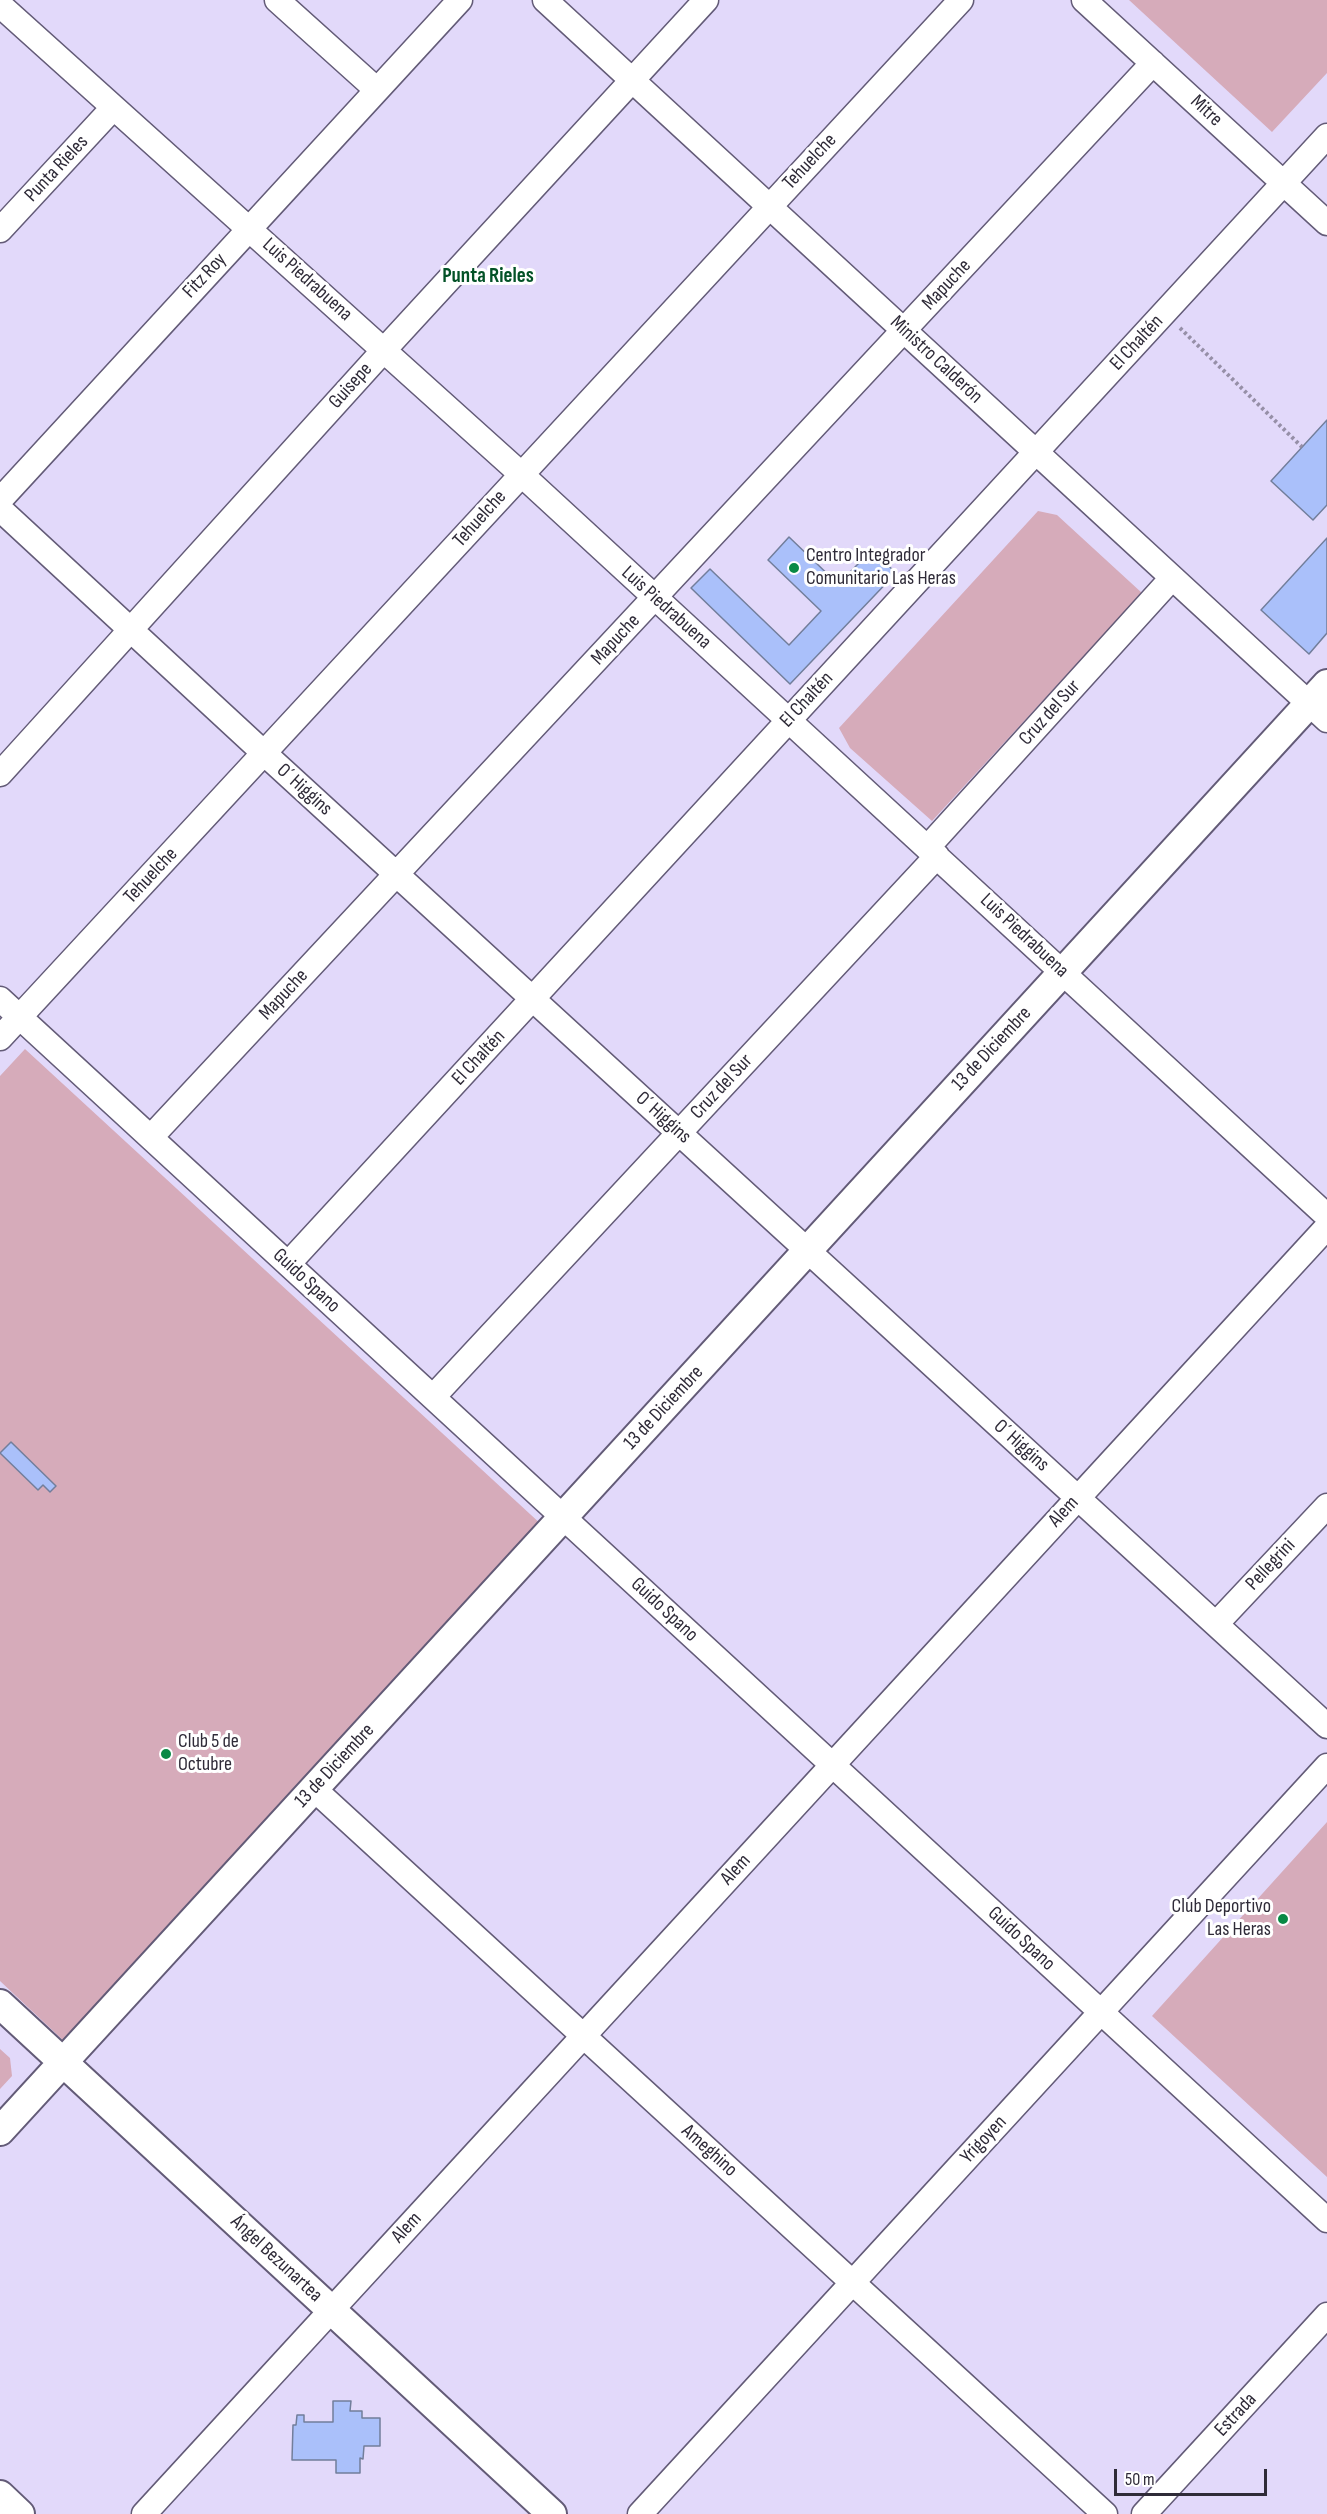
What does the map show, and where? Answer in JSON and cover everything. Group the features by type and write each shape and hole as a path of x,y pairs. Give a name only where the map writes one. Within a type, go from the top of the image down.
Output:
{"street":[{"path":"277,0 377,90"},
{"name":"Fitz Roy","path":"0,500 460,0"},
{"name":"Ministro Calderón","path":"545,0 1172,578 1321,703"},
{"name":"Guisepe","path":"0,774 384,350 706,0"},
{"name":"Tehuelche","path":"0,1038 961,0"},
{"name":"Mitre","path":"1084,0 1327,223"},
{"name":"Luis Piedrabuena","path":"0,5 521,474 654,599 789,720 1327,1216"},
{"name":"Mapuche","path":"151,1137 1153,63"},
{"name":"Punta Rieles","path":"0,230 113,108"},
{"name":"El Chaltén","path":"288,1264 1327,136"},
{"name":"O´ Higgins","path":"0,509 396,875 1327,1726"},
{"name":"Cruz del Sur","path":"433,1397 679,1133 932,852 1172,578"},
{"name":"13 de Diciembre","path":"0,2131 1063,972 1321,703"},
{"name":"Guido Spano","path":"0,999 1327,2220"},
{"name":"Alem","path":"144,2514 1327,1227"},
{"name":"Pellegrini","path":"1216,1624 1327,1506"},
{"name":"Yrigoyen","path":"640,2514 1327,1766"},
{"name":"Ameghino","path":"314,1789 1105,2514"},
{"name":"Ángel Bezunartea","path":"0,2004 552,2514"},
{"name":"Estrada","path":"1144,2514 1327,2315"},
{"path":"0,2495 21,2514"}],"path":[{"path":"1165,312 1302,447"}],"shaded area":[{"path":"1129,0 1327,0 1327,73 1272,132"},
{"path":"1038,511 1057,515 1142,593 932,821 850,748 839,728"},
{"name":"Club 5 de Octubre","path":"25,1049 543,1526 66,2043 0,1981 0,1076"},
{"name":"Club Deportivo Las Heras","path":"1327,1822 1327,2177 1152,2016"},
{"path":"0,2049 10,2058 12,2076 0,2089"}],"building":[{"path":"1327,420 1327,505 1313,520 1271,481"},
{"path":"789,537 838,584 872,550 896,573 790,684 691,588 710,569 789,645 821,611 768,560"},
{"path":"1327,538 1327,633 1309,654 1261,610"},
{"path":"11,1442 56,1486 50,1492 43,1485 38,1490 0,1453"},
{"path":"333,2401 351,2401 350,2411 362,2411 362,2418 380,2418 380,2446 364,2446 363,2459 360,2458 360,2473 336,2473 336,2460 292,2460 293,2425 296,2425 297,2415 304,2415 304,2422 333,2422"}],"place":[{"name":"Centro Integrador Comunitario Las Heras","path":"794,568"},
{"name":"Club 5 de Octubre","path":"166,1754"},
{"name":"Club Deportivo Las Heras","path":"1283,1919"}],"district":[{"name":"Punta Rieles","path":"488,277"}]}
